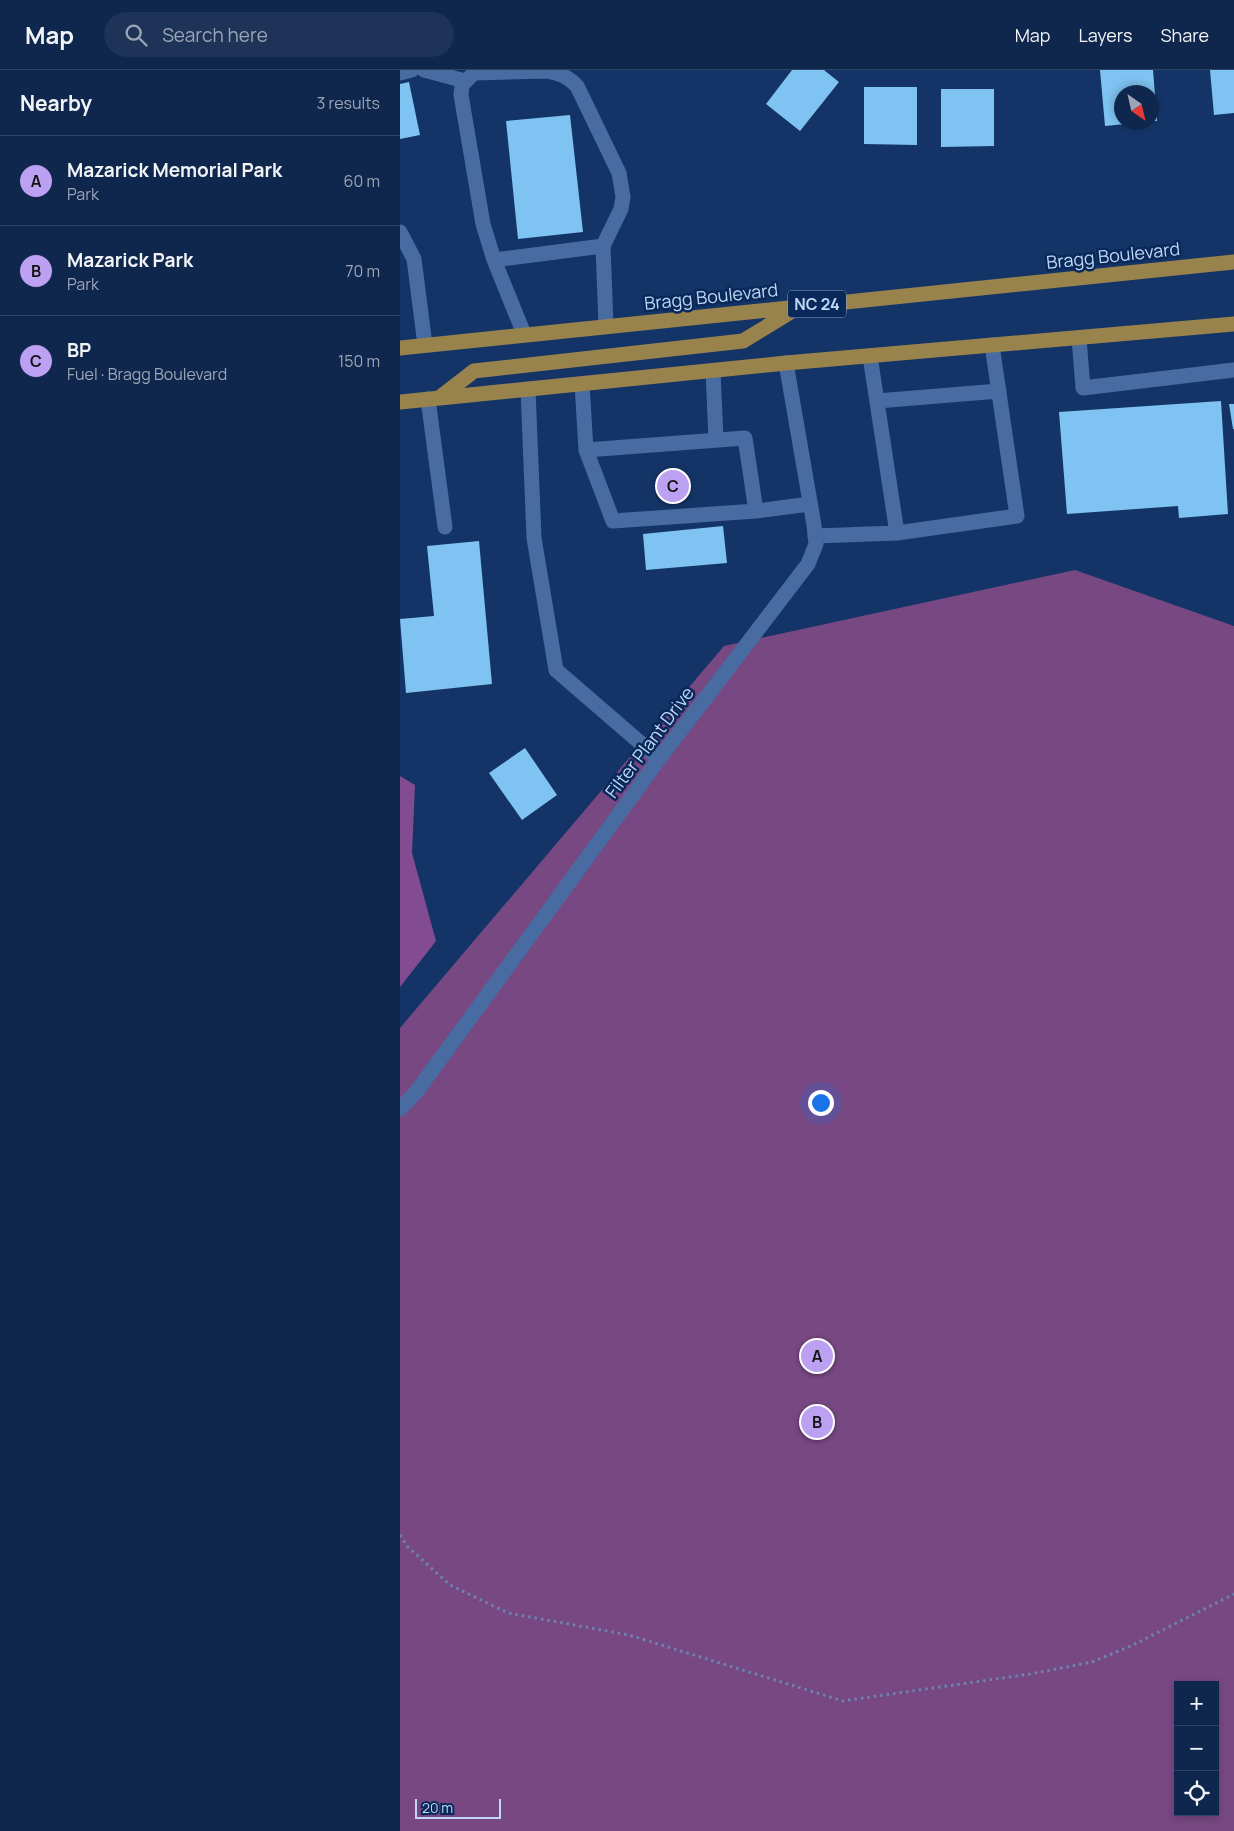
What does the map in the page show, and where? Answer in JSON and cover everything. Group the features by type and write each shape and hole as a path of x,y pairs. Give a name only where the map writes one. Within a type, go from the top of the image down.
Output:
{"main road":[{"name":"Bragg Boulevard","path":"400,348 1234,262"},
{"path":"434,398 474,370 743,341 801,306"},
{"path":"400,402 786,363 1234,324"}],"street":[{"path":"400,73 412,70"},
{"path":"424,70 465,82"},
{"path":"524,334 494,260 484,224 461,95 462,85 474,73 546,71 570,78 577,86 619,173 622,185 621,209 603,246 606,326"},
{"path":"400,232 414,259 425,345"},
{"path":"494,260 603,246"},
{"path":"1079,338 1083,388 1234,370"},
{"path":"815,536 897,533 1017,516 992,345"},
{"path":"870,356 897,533"},
{"name":"Filter Plant Drive","path":"400,1109 417,1091 659,758 808,564 816,544 786,363"},
{"path":"713,371 716,440"},
{"path":"582,384 586,450 614,521 756,511 810,504"},
{"path":"528,389 534,538 556,670 659,758"},
{"path":"877,401 999,391"},
{"path":"434,398 446,527"},
{"path":"586,450 745,438 756,511"}],"path":[{"path":"400,1535 407,1546 450,1585 508,1613 629,1635 843,1701 1030,1674 1092,1662 1131,1646 1234,1594"}],"shaded area":[{"path":"1075,570 1234,626 1234,1831 400,1831 400,1028 724,646"},
{"path":"400,776 415,785 412,853 436,941 400,987"}],"building":[{"path":"792,70 824,70 839,82 800,131 766,104"},
{"path":"1100,70 1153,70 1154,85 1114,85 1114,125 1105,126"},
{"path":"1210,70 1234,70 1234,113 1214,115"},
{"path":"409,82 420,135 400,139 400,84"},
{"path":"864,87 917,87 917,145 864,144"},
{"path":"941,89 994,89 994,146 941,147"},
{"path":"570,115 583,232 518,239 506,121"},
{"path":"1221,401 1228,514 1179,518 1178,506 1067,514 1059,412"},
{"path":"1229,404 1234,404 1234,429 1233,429"},
{"path":"723,526 727,563 646,570 643,534"},
{"path":"479,541 492,684 406,693 400,619 434,616 427,546"},
{"path":"525,748 557,795 522,820 489,773"}],"place":[{"name":"BP","path":"673,486"},
{"name":"Mazarick Memorial Park","path":"817,1356"},
{"name":"Mazarick Park","path":"817,1422"}]}
